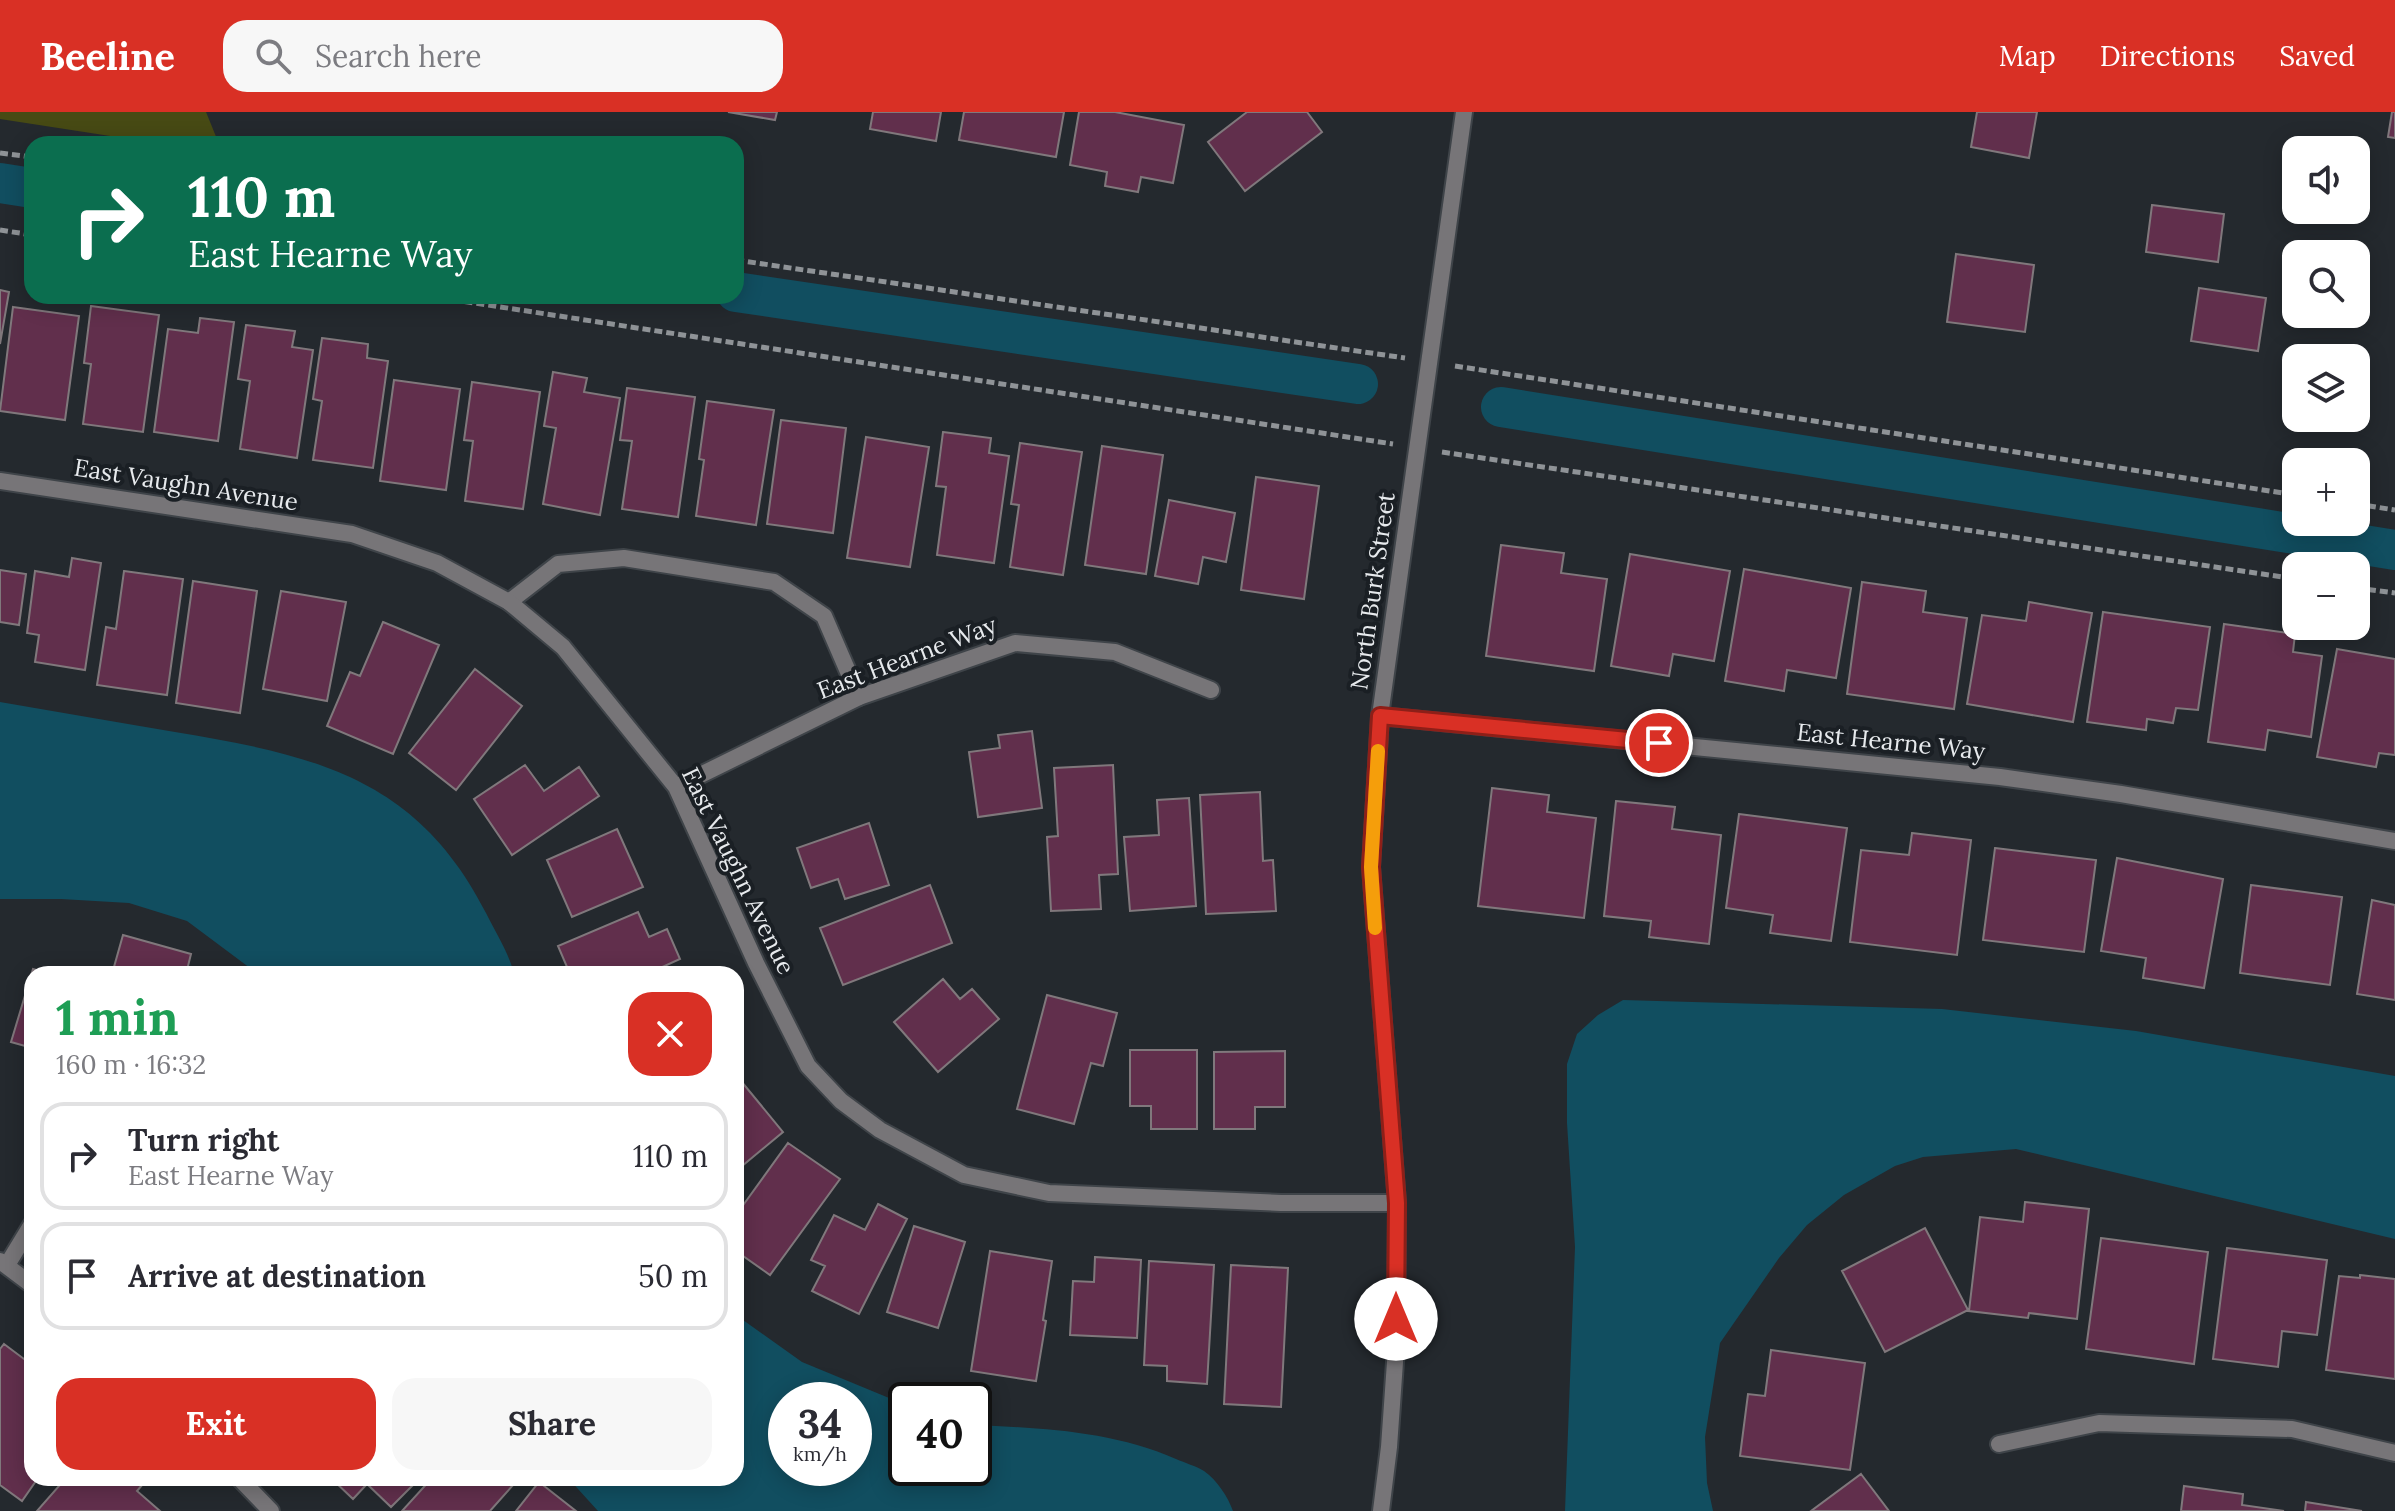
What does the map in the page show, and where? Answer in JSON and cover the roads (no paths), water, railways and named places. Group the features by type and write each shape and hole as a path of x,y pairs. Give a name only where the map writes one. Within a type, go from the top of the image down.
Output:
{"street":[{"name":"North Burk Street","path":"1381,1511 1396,1348 1397,1203 1371,867 1380,716 1464,112"},
{"name":"East Vaughn Avenue","path":"0,481 352,534 437,563 509,602 563,647 676,787 756,963 808,1066 841,1101 880,1130 964,1175 1049,1193 1281,1203 1397,1203"},
{"path":"509,602 558,564 624,558 774,582 824,616 859,697"},
{"name":"East Hearne Way","path":"676,787 859,697 1015,643 1115,652 1211,690"},
{"name":"East Hearne Way","path":"1380,716 2000,777 2121,794 2395,841"},
{"path":"24,1235 3,1263 24,1279"},
{"path":"1999,1444 2099,1423 2292,1429 2395,1453"},
{"path":"247,1486 271,1511"}],"water":[{"path":"0,702 272,751 356,780 394,802 428,831 458,867 486,913 512,966 247,966 187,921 129,903 0,899"},
{"path":"1623,1000 1942,1009 2136,1031 2395,1076 2395,1239 2016,1149 1923,1157 1895,1166 1844,1195 1807,1225 1779,1258 1720,1343 1705,1437 1707,1483 1713,1511 1565,1511 1575,1247 1567,1123 1567,1064 1577,1034 1598,1015"},
{"path":"744,1321 802,1362 850,1382 768,1382 768,1486 872,1486 872,1391 888,1398 888,1486 992,1486 992,1426 1025,1428 1127,1442 1201,1469 1218,1484 1233,1511 598,1511 575,1486 744,1486"}],"waterway":[{"path":"0,183 24,187"},
{"path":"744,293 1358,384"},
{"path":"1501,407 2395,550"}]}
